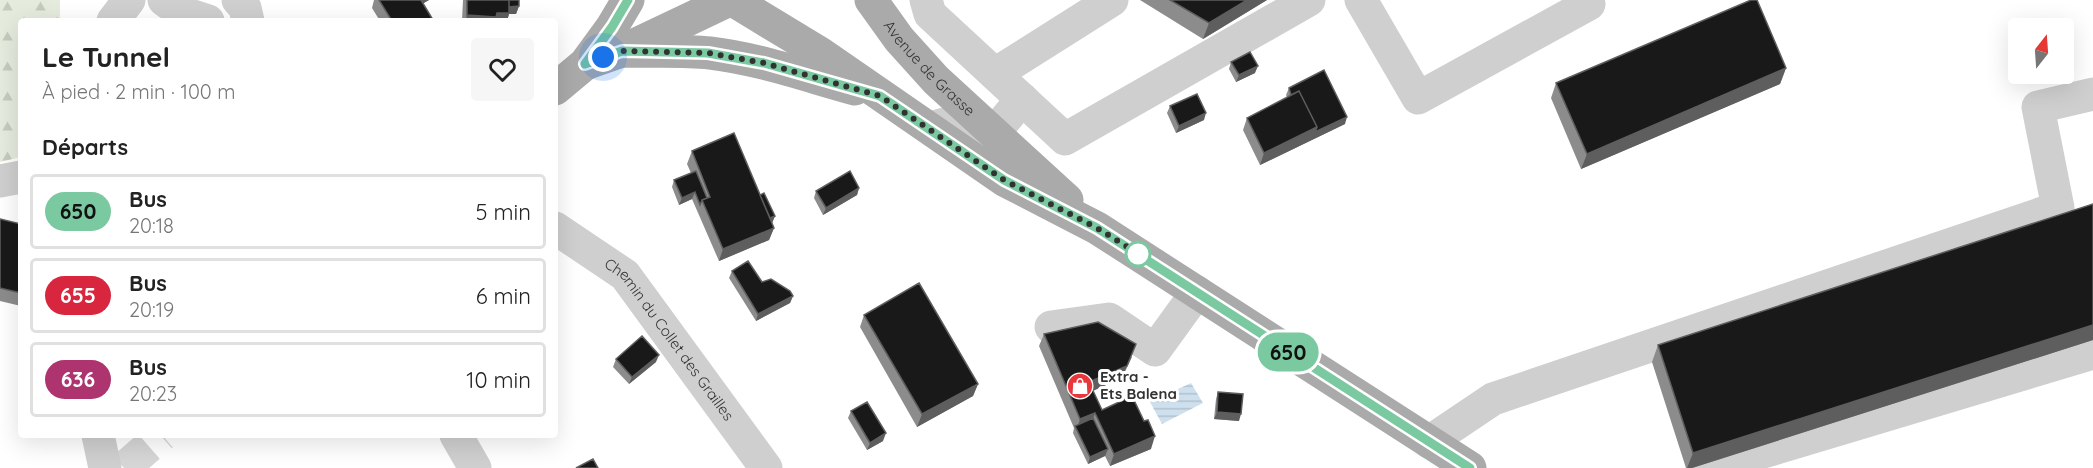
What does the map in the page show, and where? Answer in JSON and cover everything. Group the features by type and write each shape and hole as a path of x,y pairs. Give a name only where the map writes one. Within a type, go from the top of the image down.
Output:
{"main road":[{"path":"558,86 585,64 628,0"},
{"name":"Avenue de Grasse","path":"871,0 899,39 936,80 1097,228"},
{"path":"585,64 622,51 738,1"},
{"name":"Avenue de Grasse","path":"738,1 820,53 1004,180 1097,228 1470,468"},
{"path":"622,51 708,53 734,56 880,96"}],"street":[{"path":"115,18 129,0"},
{"path":"164,0 181,12 199,18"},
{"path":"238,0 245,8 247,18"},
{"path":"995,74 1112,0"},
{"path":"928,7 1065,139 1309,0"},
{"path":"1361,0 1418,98 1589,4"},
{"path":"1429,442 1493,399 2058,208 2038,107 2093,94"},
{"path":"993,133 1022,99"},
{"name":"Avenue de Grasse","path":"928,129 944,124 972,143 993,133"},
{"path":"0,181 18,178"},
{"name":"Chemin du Collet des Grailles","path":"558,230 625,275 766,468"},
{"path":"1051,327 1109,319 1155,350 1197,292"},
{"path":"1710,468 2093,353"},
{"path":"99,438 105,468"},
{"path":"458,438 475,468"}],"green space":[{"path":"0,0 60,0 60,18 18,18 18,158 0,162"}],"water":[{"path":"1191,383 1203,403 1162,424 1150,402"}],"building":[{"path":"379,0 421,0 432,18 390,18"},
{"path":"467,0 509,0 509,13 497,13 496,17 467,15"},
{"path":"509,0 519,0 519,6 509,7"},
{"path":"1170,0 1247,0 1209,23"},
{"path":"1751,0 1757,0 1786,68 1587,154 1556,83"},
{"path":"1250,52 1258,66 1239,75 1231,62"},
{"path":"1324,70 1347,117 1315,132 1317,127 1299,91 1291,95 1289,88"},
{"path":"1299,91 1317,127 1264,153 1247,118"},
{"path":"1197,94 1206,113 1179,126 1170,106"},
{"path":"734,133 774,228 723,249 702,200 710,197 692,151"},
{"path":"696,171 707,198 702,200 700,205 695,192 682,198 674,180"},
{"path":"850,171 859,188 826,208 816,191"},
{"path":"764,193 775,216 770,218 760,195"},
{"path":"2093,204 2093,325 1693,453 1658,345"},
{"path":"0,219 18,223 18,292 0,288"},
{"path":"748,261 762,282 771,279 790,291 793,296 758,314 732,271"},
{"path":"919,283 978,384 922,414 864,315"},
{"path":"1098,322 1136,344 1127,366 1089,382 1102,410 1132,396 1144,421 1148,420 1155,436 1114,454 1095,413 1080,419 1044,334"},
{"path":"642,336 659,355 632,377 616,359"},
{"path":"1218,392 1243,394 1241,414 1217,412"},
{"path":"867,402 886,433 870,443 851,411"},
{"path":"1093,418 1108,449 1090,457 1075,426"},
{"path":"593,459 598,468 576,468"}],"tunnel":[{"path":"124,468 159,438"}],"bus line":[{"name":"650","path":"628,0 585,64 622,51 708,53 764,63 880,96 1004,180 1097,228 1470,468"}],"place":[{"name":"Extra - Ets Balena","path":"1080,386"}],"route":[{"path":"603,57 622,51 708,53 734,56 880,96 1004,180 1097,228 1145,258 1138,254"}]}
